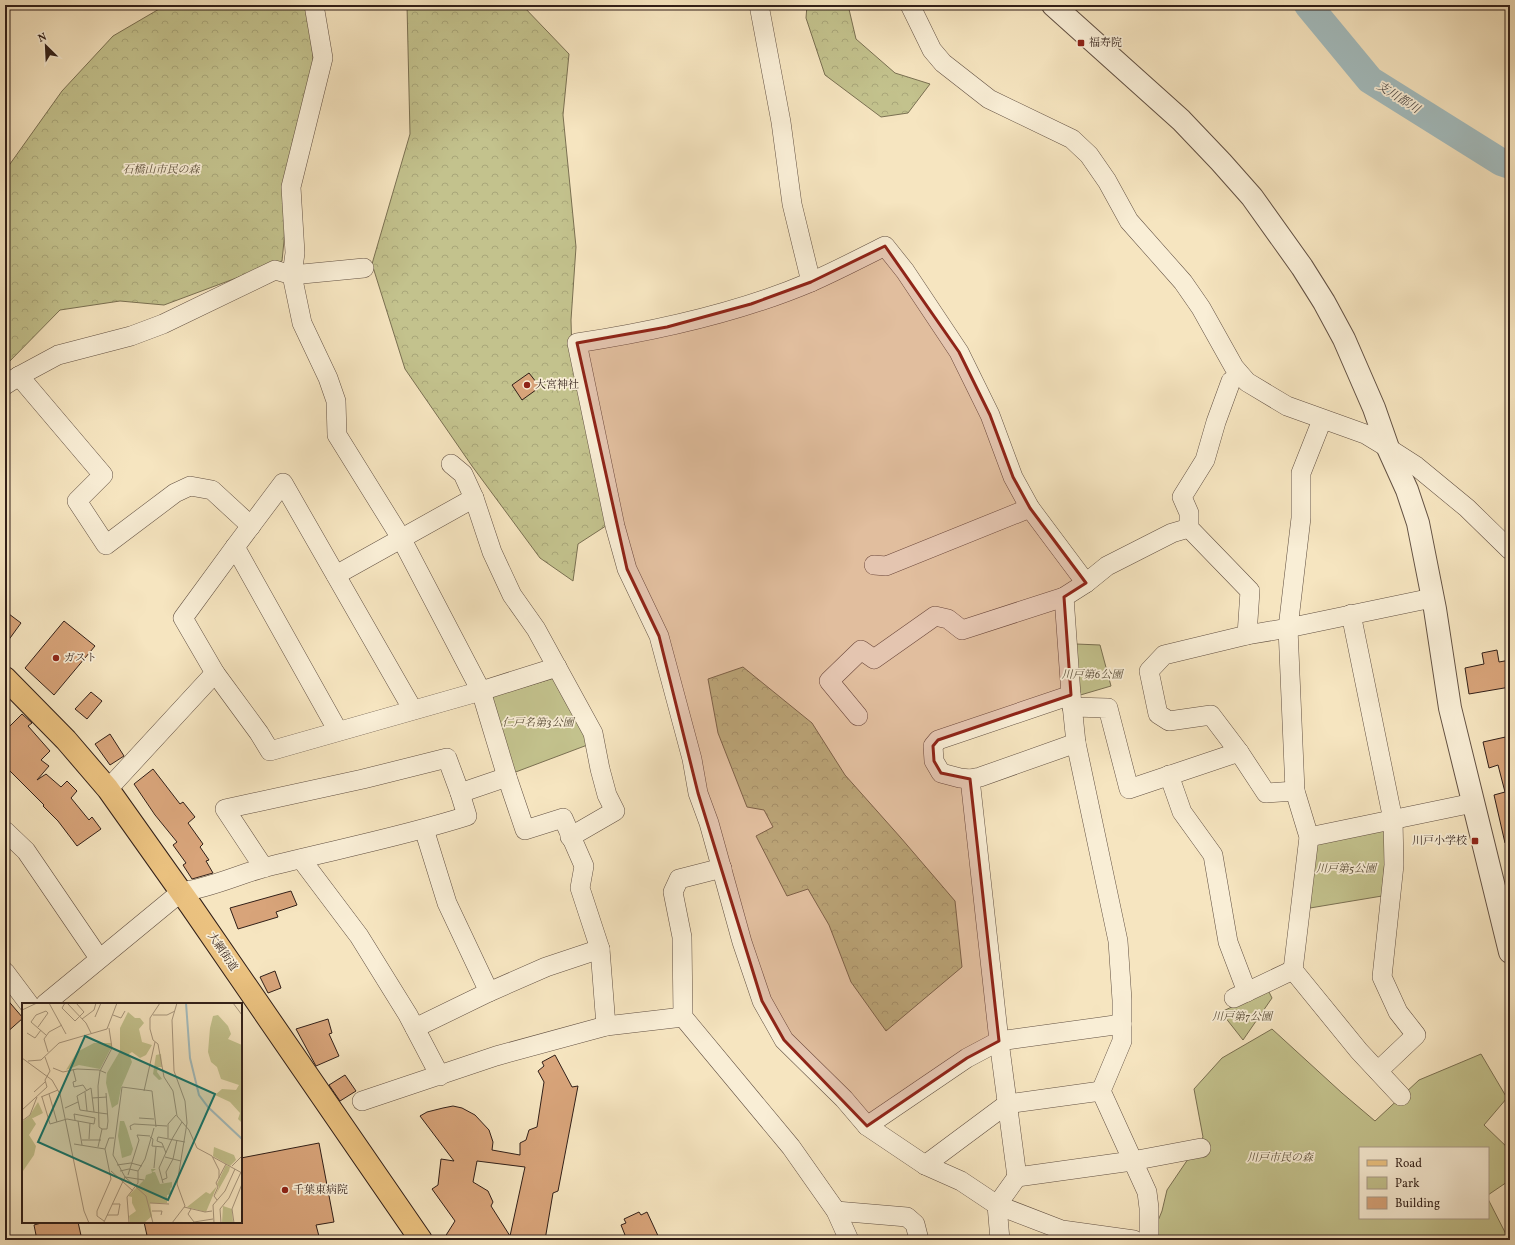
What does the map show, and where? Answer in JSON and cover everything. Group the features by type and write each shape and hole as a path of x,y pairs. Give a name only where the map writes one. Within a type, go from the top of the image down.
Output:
{"main road":[{"name":"大網街道","path":"5,678 66,740 108,789 181,892 421,1240"}],"street":[{"path":"314,5 323,58 291,187 295,253 292,275 302,323 328,378 336,401 337,435 401,538 481,691 506,777 525,830 563,818 570,837 584,866 580,888 600,949 606,1026"},
{"path":"759,5 781,122 792,204 811,282"},
{"path":"910,5 932,50 943,63 989,99 1072,139 1089,155 1107,181 1129,221 1183,282 1200,308 1234,367 1247,382 1287,406 1322,420 1365,434 1388,448 1416,466 1467,508 1510,550"},
{"path":"1052,5 1180,120 1221,162 1252,198 1302,267 1324,302 1344,339 1374,408 1388,448 1407,490 1418,523 1432,598 1436,609 1450,708 1510,952"},
{"path":"1086,583 1030,508 1013,477 990,415 959,352 905,271 885,246 811,282 751,304 667,328 577,343 616,526 627,569 659,636 692,759 698,793 709,823 742,942 762,1001 784,1040 844,1099 867,1126 925,1165 961,1182 996,1205 1062,1230 1134,1240"},
{"path":"251,526 212,490 190,486 175,493 106,545 77,500 103,475 12,380 58,355 131,336 163,324 275,270 292,275 364,268"},
{"path":"1231,381 1216,422 1205,460 1182,497 1189,514 1189,528 1250,591 1247,634"},
{"path":"1322,420 1301,473 1301,518 1288,628 1295,791 1309,837 1294,970 1359,1051 1401,1096"},
{"path":"451,464 463,474 474,498 492,552 512,595 536,629 593,733 607,795 615,811 570,837"},
{"path":"413,710 283,484 182,618 215,673 259,733 270,751 481,691 557,667"},
{"path":"336,575 474,498"},
{"path":"874,565 886,566 1030,508"},
{"path":"858,716 829,682 861,650 874,658 935,616 948,619 962,630 1064,597 1086,583 1107,566 1172,533 1189,528"},
{"path":"235,547 338,731"},
{"path":"1064,597 1071,701 1076,743 1118,941 1122,1000 1122,1041 1101,1091 1147,1192 1150,1208 1149,1240"},
{"path":"1295,791 1266,793 1239,752 1211,715 1169,721 1158,714 1149,671 1164,655 1247,634 1288,628 1432,598"},
{"path":"1351,614 1393,820 1394,865 1382,977 1398,1012 1416,1035 1378,1071"},
{"path":"108,789 215,673"},
{"path":"1076,743 970,779 941,773 934,761 933,746 938,740 1071,701 1108,708 1129,789 1239,752"},
{"path":"46,1003 181,892 197,890 264,868 424,830 467,816 447,758 363,779 226,809 264,868"},
{"path":"1169,776 1182,812 1214,856 1228,942 1240,995 1294,970"},
{"path":"460,793 506,777"},
{"path":"970,779 999,1041 1016,1177 996,1205 1000,1240"},
{"path":"1309,837 1473,803"},
{"path":"424,830 447,903 489,992"},
{"path":"5,831 26,851 99,958"},
{"path":"301,859 359,936 415,1028 440,1076"},
{"path":"722,868 679,879 674,892 682,937 683,1017 791,1147 836,1211 849,1240"},
{"path":"415,1028 489,992 546,967 600,949"},
{"path":"5,972 28,1003"},
{"path":"362,1101 496,1056 606,1026 683,1017"},
{"path":"867,1126 967,1058 999,1041 1122,1024"},
{"path":"925,1165 1007,1104 1101,1091"},
{"path":"1016,1177 1132,1161 1201,1148"},
{"path":"836,1211 907,1217 914,1224 919,1240"}],"highlighted area":[{"path":"885,246 959,352 990,415 1013,477 1030,508 1086,583 1064,597 1071,695 938,740 933,746 934,761 941,773 970,779 999,1041 967,1058 867,1126 784,1040 762,1001 698,793 659,636 627,569 577,343 667,327 751,304 811,282"}],"green space":[{"name":"石橋山市民の森","path":"166,5 308,5 313,25 313,77 286,193 282,261 164,305 120,301 60,310 5,366 5,171 62,91 113,36"},
{"path":"407,5 522,5 569,54 563,115 576,247 571,320 572,356 615,520 578,544 573,581 540,558 472,466 405,369 372,264 410,134"},
{"path":"807,5 848,5 856,39 895,73 930,84 908,113 881,117 825,75 806,18"},
{"name":"川戸第6公園","path":"1076,644 1100,645 1111,686 1077,696"},
{"path":"743,667 812,723 845,775 955,901 962,967 886,1031 851,982 829,925 808,889 787,896 756,836 773,827 764,810 747,807 718,733 708,679"},
{"name":"仁戸名第3公園","path":"554,678 590,744 513,773 491,697"},
{"name":"川戸第5公園","path":"1380,829 1387,835 1382,896 1310,908 1312,848 1320,842"},
{"name":"川戸第7公園","path":"1268,990 1272,998 1243,1040 1221,1012"},
{"name":"川戸市民の森","path":"1272,1029 1375,1121 1419,1080 1481,1054 1507,1098 1484,1125 1510,1150 1510,1180 1489,1194 1489,1147 1359,1147 1359,1219 1489,1219 1489,1201 1509,1240 1153,1240 1153,1233 1162,1211 1167,1190 1203,1137 1194,1089 1222,1058"}],"building":[{"path":"529,373 540,387 522,400 512,385"},
{"path":"5,611 21,623 5,645"},
{"path":"64,621 95,646 54,695 25,668"},
{"path":"1497,650 1499,662 1510,660 1510,687 1469,694 1465,668 1484,664 1482,653"},
{"path":"91,692 102,701 87,719 75,709"},
{"path":"22,714 32,723 28,726 50,751 41,760 49,766 37,780 46,774 61,787 67,781 77,791 71,798 89,820 92,817 101,829 77,846 58,821 43,806 44,805 5,766 5,731"},
{"path":"110,734 124,756 110,765 95,744"},
{"path":"1510,736 1510,843 1505,843 1494,795 1505,792 1498,765 1489,768 1483,742"},
{"path":"153,769 180,804 183,802 195,817 188,823 203,844 200,847 209,860 206,861 213,873 192,879 183,865 186,863 173,845 177,842 155,815 134,784"},
{"path":"291,891 297,905 276,912 278,917 238,929 230,908"},
{"path":"275,971 281,988 268,993 260,977"},
{"path":"5,997 22,1017 22,1019 5,1034"},
{"path":"328,1019 332,1033 329,1034 339,1056 316,1066 296,1029"},
{"path":"555,1055 572,1087 578,1086 558,1191 553,1193 545,1240 443,1240 455,1221 432,1189 438,1185 441,1159 454,1161 420,1116 427,1112 453,1106 462,1108 475,1115 489,1130 493,1142 492,1150 520,1155 520,1143 526,1140 529,1130 537,1127 544,1082 538,1071 544,1066 542,1062","holes":["477,1161 525,1167 510,1236 491,1206 493,1202 488,1191 473,1182"]},
{"path":"345,1075 356,1091 340,1101 329,1085"},
{"name":"千葉東病院","path":"319,1143 334,1222 316,1225 320,1240 148,1240 144,1223 242,1223 242,1158"},
{"path":"639,1212 641,1215 647,1212 660,1240 627,1240 621,1225 626,1223 624,1219"},
{"path":"41,1223 78,1223 82,1240 37,1240 34,1225"}],"waterway":[{"name":"支川都川","path":"1308,5 1370,80 1501,162 1510,165"}],"place":[{"name":"福寿院","path":"1081,43"},
{"name":"大宮神社","path":"527,385"},
{"name":"ガスト","path":"56,658"},
{"name":"川戸小学校","path":"1475,841"},
{"name":"千葉東病院","path":"285,1190"}]}
